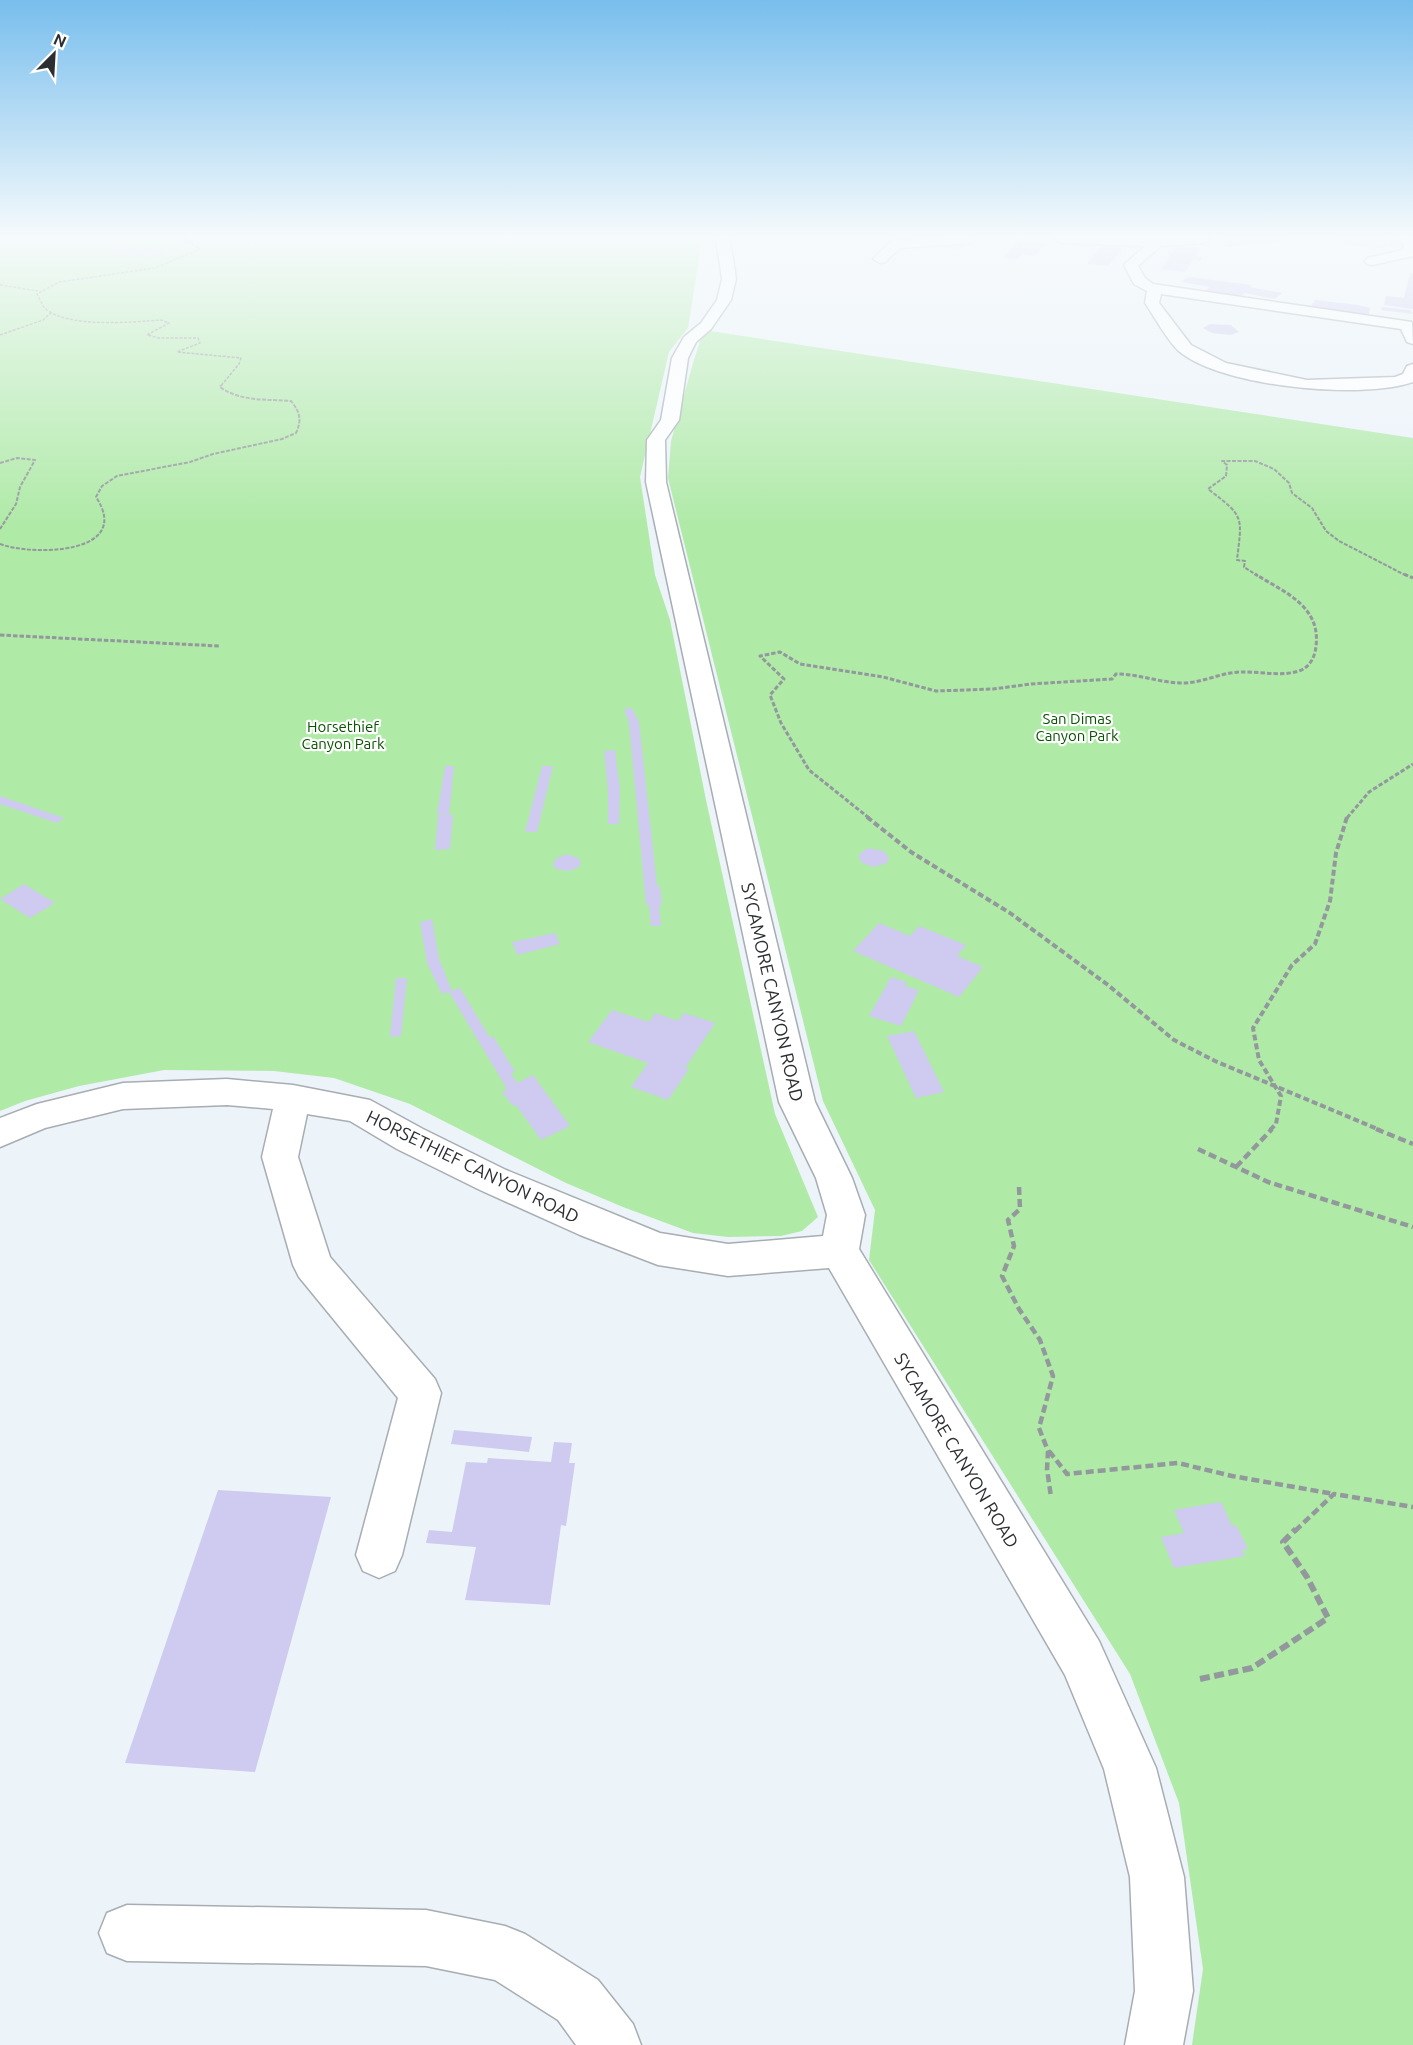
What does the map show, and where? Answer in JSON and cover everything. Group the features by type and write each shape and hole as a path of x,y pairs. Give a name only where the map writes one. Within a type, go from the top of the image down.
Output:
{"street":[{"name":"SYCAMORE CANYON ROAD","path":"696,334 690,340 680,358 670,420 656,440 656,482 797,1102 834,1178 846,1215 839,1251 1082,1658 1130,1768 1157,1877 1164,1991 1154,2045"},
{"path":"1175,334 1185,348 1220,366 1271,379 1307,385 1397,382 1412,377 1413,369"},
{"name":"HORSETHIEF CANYON ROAD","path":"0,1133 38,1117 123,1096 226,1092 293,1098 357,1109 494,1180 593,1224 658,1249 728,1260 839,1251"},
{"path":"293,1098 280,1157 313,1264 420,1393 379,1555"},
{"path":"127,1933 426,1938 505,1954 578,2000 612,2045"}],"path":[{"path":"0,544 38,549 84,543 100,534 105,525 106,514 96,497 102,486 117,476 190,462 213,454 296,434 300,424 299,410 291,401 238,398 226,393 220,387 239,364 241,358 177,352 200,343 198,338 189,335 168,338 148,334"},
{"path":"0,463 13,458 35,460 20,487 16,504 0,529"},
{"path":"1413,578 1339,541 1326,531 1312,508 1292,493 1289,483 1274,469 1255,461 1222,461 1227,465 1226,476 1208,489 1231,507 1242,522 1241,544 1237,560 1245,561 1244,567 1311,611 1315,622 1317,648 1313,663 1303,670 1282,673 1237,672 1181,684 1128,673 1116,674 1112,679 936,692 884,677 800,664 780,652 760,656 784,679 770,695 781,723 809,770 910,852 1010,912 1108,985 1174,1040 1215,1061 1413,1144"},
{"path":"0,634 219,646"},
{"path":"1236,1167 1276,1124 1281,1096 1259,1060 1253,1028 1292,965 1315,944 1330,901 1336,853 1347,817 1369,792 1413,764"},
{"path":"1198,1149 1268,1182 1413,1227"},
{"path":"1019,1187 1020,1209 1008,1220 1014,1246 1002,1276 1019,1309 1040,1340 1053,1376 1039,1428 1048,1451 1067,1474 1178,1463 1232,1476 1413,1507"},
{"path":"1048,1451 1047,1470 1051,1497"},
{"path":"1200,1679 1252,1668 1328,1618 1307,1577 1283,1542 1335,1494"}],"green space":[{"name":"Horsethief Canyon Park","path":"0,334 683,334 669,352 640,477 655,575 670,620 706,800 775,1114 818,1217 802,1231 781,1236 728,1237 693,1233 566,1183 410,1104 334,1078 274,1071 164,1070 79,1086 25,1101 0,1111"},
{"name":"San Dimas Canyon Park","path":"707,334 733,334 1413,438 1413,2045 1192,2045 1203,1969 1179,1803 1130,1674 869,1260 875,1210 823,1101 668,478 671,441 700,341"}],"building":[{"path":"632,708 639,722 657,886 660,886 661,926 651,926 649,905 646,905 629,723 624,709"},
{"path":"615,750 620,790 619,824 608,824 608,791 604,751"},
{"path":"445,766 454,766 449,815 453,814 450,849 435,850 438,815 447,815 437,814"},
{"path":"542,766 553,766 537,832 525,832"},
{"path":"0,796 64,818 57,823 0,804"},
{"path":"868,848 884,851 889,858 887,863 874,867 862,863 858,855"},
{"path":"567,854 580,859 580,866 570,871 556,869 553,865 555,859"},
{"path":"24,884 55,903 30,918 0,899"},
{"path":"432,919 439,959 452,991 460,988 490,1038 493,1036 515,1072 511,1073 517,1083 533,1075 570,1126 541,1140 516,1105 513,1106 502,1092 507,1089 449,992 442,994 427,963 420,922"},
{"path":"879,923 910,936 919,926 966,945 957,956 983,967 959,997 853,951"},
{"path":"555,933 560,944 517,955 512,942"},
{"path":"891,977 907,982 905,986 919,990 901,1026 869,1016"},
{"path":"396,978 407,978 401,1036 390,1037"},
{"path":"612,1010 649,1022 655,1013 678,1021 684,1013 715,1023 685,1068 689,1069 668,1100 631,1087 648,1063 588,1042"},
{"path":"914,1031 944,1092 916,1098 887,1036"},
{"path":"454,1430 532,1437 529,1452 451,1444"},
{"path":"554,1442 572,1443 569,1463 575,1463 566,1526 561,1525 550,1605 465,1600 476,1547 426,1543 429,1530 452,1532 466,1462 487,1463 488,1458 551,1462"},
{"path":"218,1490 331,1497 255,1772 125,1763"},
{"path":"1221,1502 1232,1526 1236,1525 1248,1549 1242,1550 1245,1556 1174,1568 1161,1537 1184,1533 1174,1510"}]}
